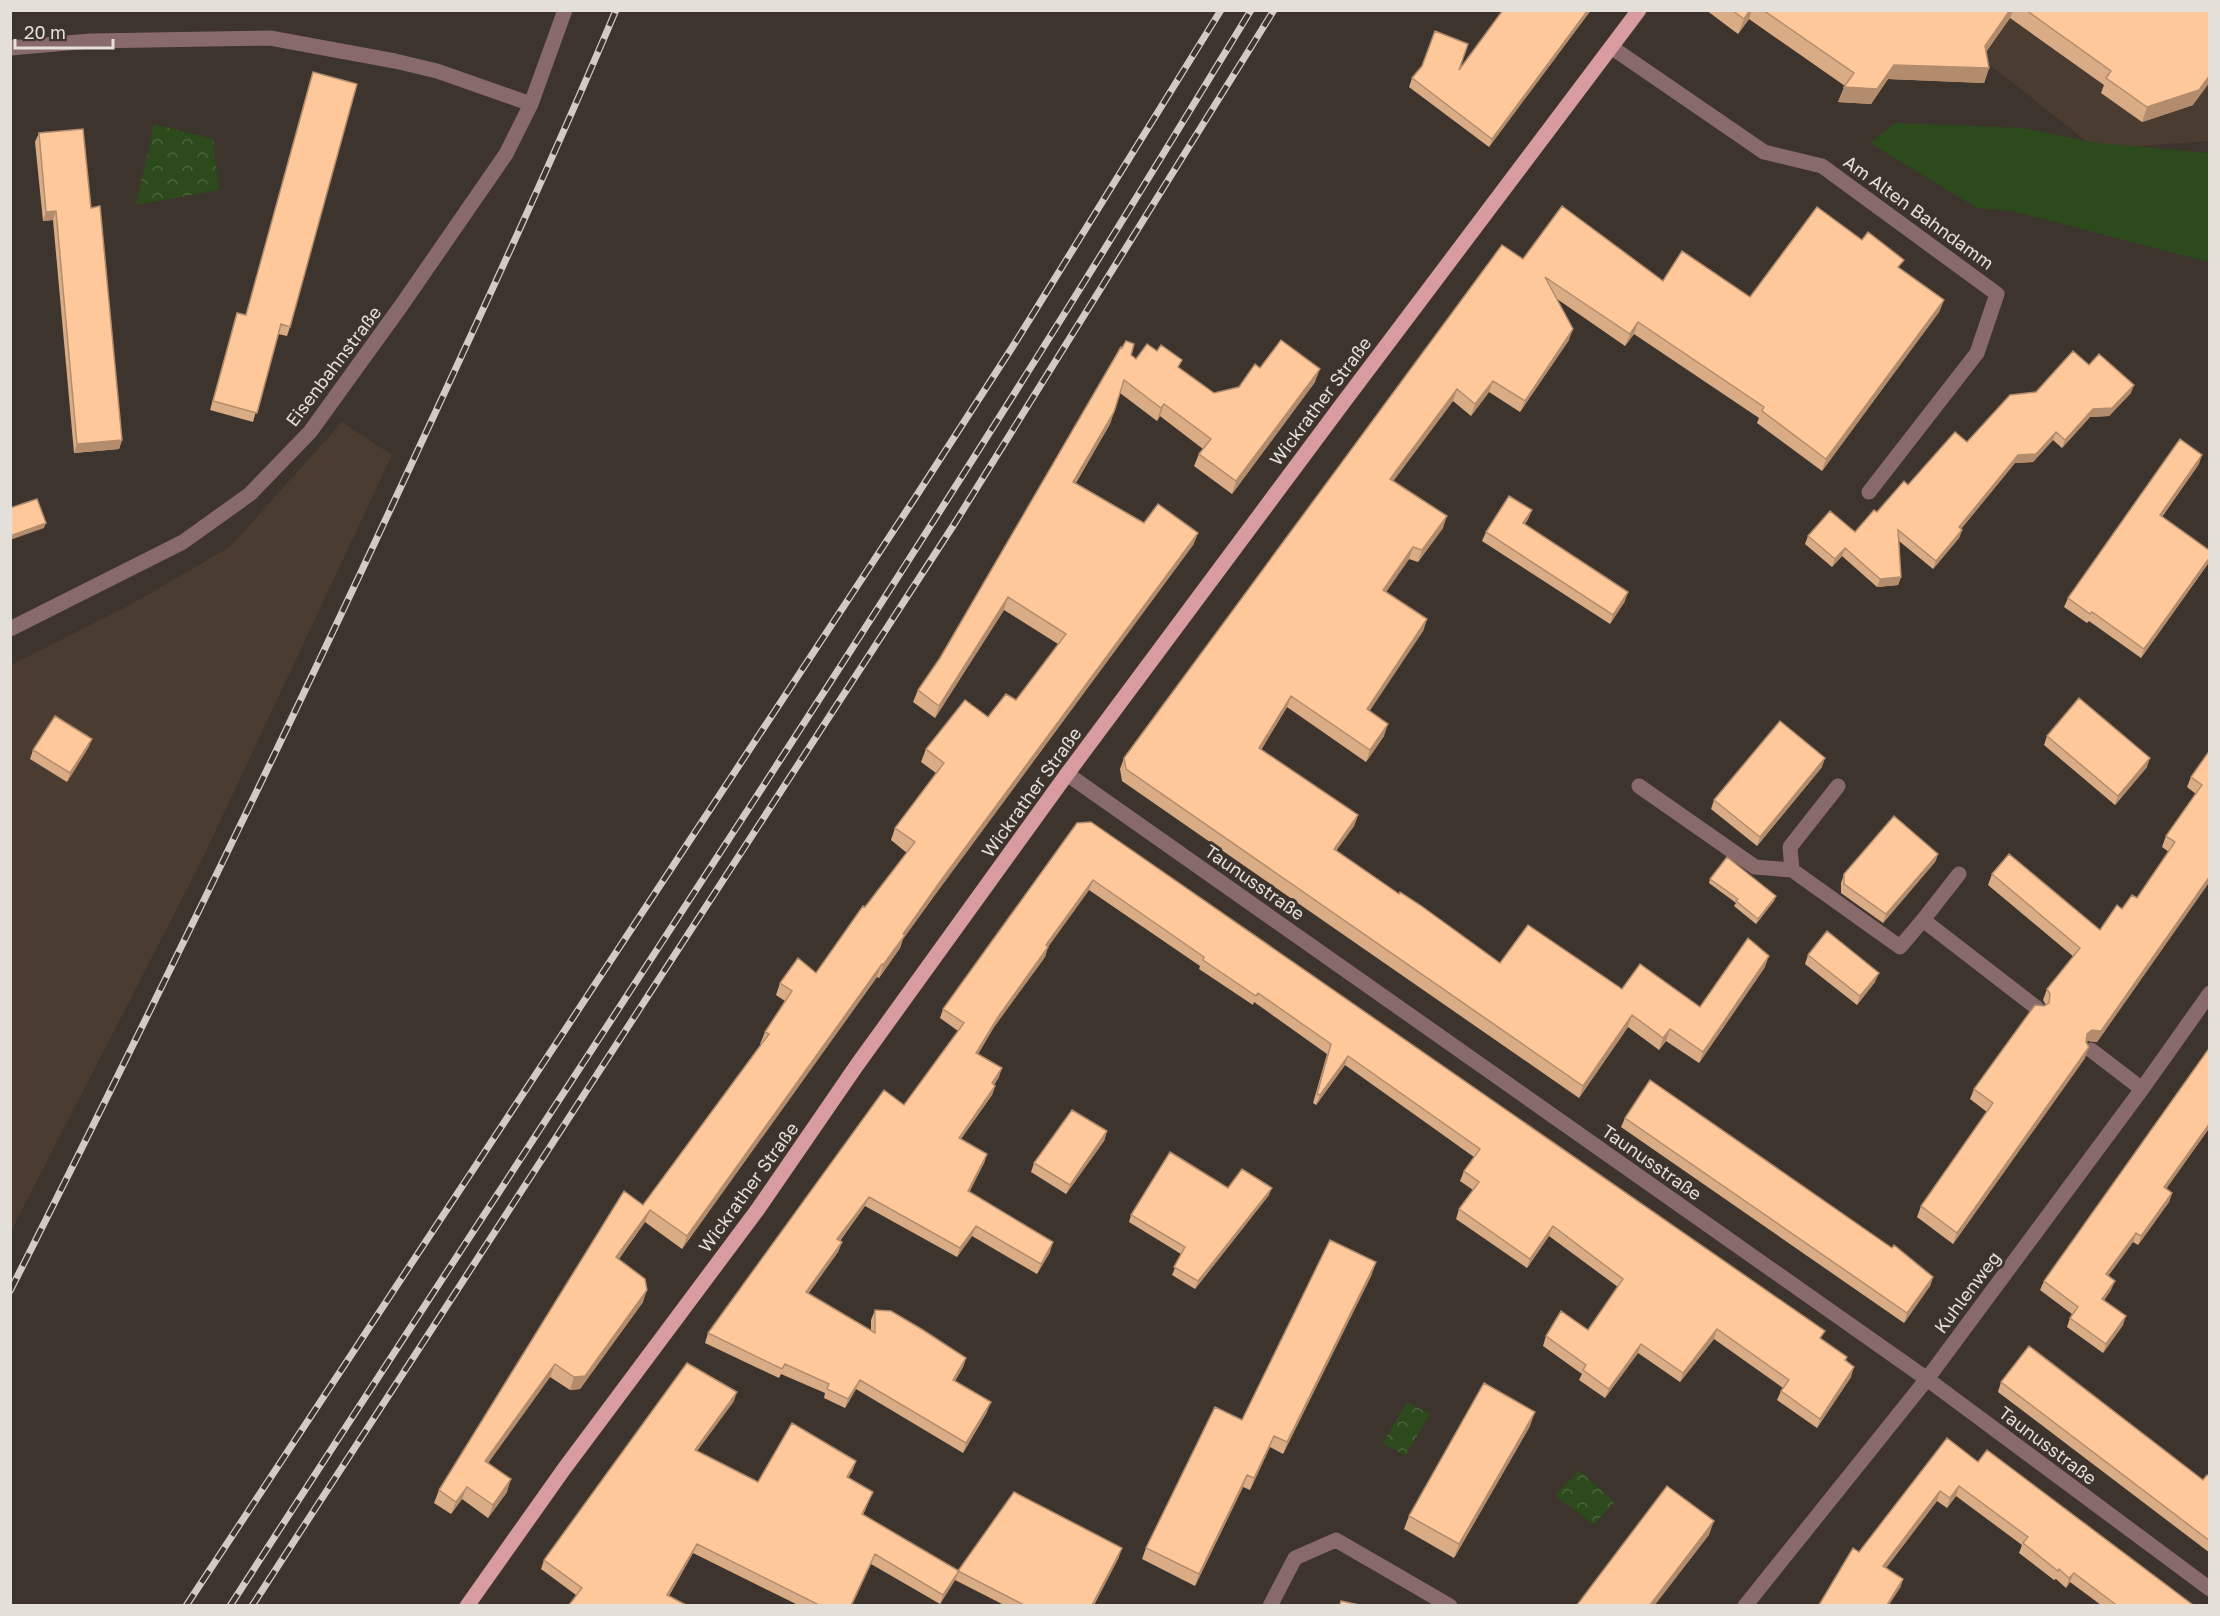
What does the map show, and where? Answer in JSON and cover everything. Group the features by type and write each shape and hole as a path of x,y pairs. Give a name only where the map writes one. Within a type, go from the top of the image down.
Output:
{"main road":[{"name":"Wickrather Straße","path":"467,1605 564,1469 758,1209 857,1065 1067,774 1639,10"}],"street":[{"name":"Eisenbahnstraße","path":"10,629 183,542 250,494 310,432 506,154 531,104 565,10"},
{"path":"10,48 90,41 270,38 395,60 436,71 531,104"},
{"name":"Am Alten Bahndamm","path":"1611,47 1764,152 1821,166 1997,294 1977,353 1869,492"},
{"name":"Taunusstraße","path":"1067,774 1927,1379 2210,1589"},
{"path":"1639,786 1755,867 1792,870 1900,946 1959,874"},
{"path":"1792,870 1790,847 1838,786"},
{"path":"1923,920 2037,1008"},
{"name":"Kuhlenweg","path":"1745,1605 1927,1379 2142,1089 2210,993"},
{"path":"2091,1050 2142,1089"},
{"path":"1270,1605 1295,1558 1336,1540 1450,1605"}],"shaded area":[{"path":"1913,11 2209,11 2209,141 2096,149 2004,76"},
{"path":"342,422 392,455 200,864 11,1231 11,665 128,606 230,547"}],"green space":[{"path":"1895,123 2024,128 2090,142 2209,153 2209,262 2012,211 1977,208 1870,143"},
{"path":"154,124 213,139 219,190 136,205"},
{"path":"1407,1402 1430,1414 1405,1456 1383,1443"},
{"path":"1579,1470 1614,1502 1594,1525 1555,1495"}],"building":[{"path":"1503,10 1588,10 1492,139 1412,78 1422,66 1435,31 1468,44 1459,70"},
{"path":"1732,10 1750,10 1744,19"},
{"path":"1763,10 2010,10 1985,46 1989,68 1894,65 1877,89 1844,87 1854,73"},
{"path":"2026,10 2210,10 2210,75 2199,90 2147,107 2106,78 2111,71"},
{"path":"313,72 357,84 290,327 281,324 257,413 213,401 237,313 246,315"},
{"path":"83,129 91,208 100,206 122,440 77,444 56,211 46,212 39,133"},
{"path":"1562,206 1663,281 1682,251 1750,297 1817,207 1862,240 1868,232 1904,260 1898,267 1944,300 1826,459 1762,411 1764,407 1638,322 1630,334 1545,277 1573,329 1525,401 1493,381 1475,404 1457,389 1390,479 1447,516 1422,550 1413,547 1383,590 1427,619 1367,709 1388,724 1370,750 1291,696 1259,748 1358,815 1334,849 1399,894 1400,892 1420,905 1500,963 1528,925 1622,989 1640,964 1700,1007 1748,938 1769,956 1703,1052 1670,1029 1663,1038 1632,1015 1583,1086 1126,769 1124,758 1502,245 1523,259"},
{"path":"1281,340 1320,369 1236,481 1199,454 1211,439 1164,404 1161,408 1124,380 1114,412 1073,482 1144,523 1158,504 1198,533 942,879 903,934 905,935 687,1236 650,1210 616,1257 645,1279 647,1290 585,1376 574,1377 555,1364 485,1461 511,1479 493,1505 467,1487 456,1502 439,1490 624,1191 643,1205 769,1034 765,1032 792,991 780,983 798,958 816,973 863,906 865,907 915,842 895,828 944,763 926,749 965,700 988,717 1006,694 1016,700 1066,634 1008,597 939,706 918,690 940,658 1121,347 1126,341 1134,344 1131,355 1136,359 1147,344 1157,351 1161,345 1182,360 1178,367 1214,393 1239,387 1255,364 1260,368"},
{"path":"2073,351 2089,365 2099,354 2134,385 2112,408 2093,409 2065,440 2056,432 2036,454 2018,455 1959,527 1962,530 1936,561 1898,530 1901,577 1880,579 1845,548 1835,559 1808,536 1830,511 1855,532 1874,510 1877,512 1904,481 1908,485 1955,432 1967,442 2010,395 2036,392"},
{"path":"2180,439 2202,455 2160,515 2210,551 2210,557 2144,649 2068,598"},
{"path":"1509,496 1532,510 1523,523 1628,592 1613,615 1486,532"},
{"path":"37,499 46,523 10,536 10,508"},
{"path":"2079,698 2150,758 2118,796 2047,736"},
{"path":"55,716 92,739 70,773 33,750"},
{"path":"1780,721 1825,758 1760,837 1714,800"},
{"path":"2210,750 2210,876 2101,1031 2092,1030 2087,1034 2086,1042 2089,1047 1957,1233 1921,1206 1993,1103 1974,1089 2035,1005 2044,1006 2049,1003 2050,994 2047,989 2080,948 1992,874 2009,854 2100,930 2117,905 2122,909 2132,895 2137,898 2175,842 2166,836 2202,785 2191,777"},
{"path":"1894,816 1938,854 1886,914 1844,884 1844,874"},
{"path":"1091,822 1825,1331 1820,1338 1847,1357 1845,1360 1854,1367 1820,1419 1781,1391 1789,1380 1717,1329 1683,1373 1641,1344 1609,1389 1583,1370 1586,1365 1546,1336 1561,1311 1588,1330 1623,1279 1553,1226 1530,1259 1459,1209 1479,1182 1464,1171 1480,1149 1348,1056 1320,1095 1317,1094 1331,1044 1258,993 1256,996 1203,960 1204,957 1093,880 1046,945 1048,947 998,1017 976,1053 1002,1068 992,1083 995,1086 959,1138 987,1154 968,1191 1053,1242 1041,1264 976,1226 960,1248 869,1197 837,1239 842,1242 806,1292 875,1333 875,1310 891,1311 966,1358 953,1380 991,1402 966,1443 860,1380 848,1399 827,1389 829,1384 785,1364 782,1369 708,1333 884,1090 904,1105 964,1023 943,1009 1077,823"},
{"path":"1727,857 1776,896 1758,919 1736,901 1738,899 1710,879"},
{"path":"1827,931 1879,973 1860,996 1808,955"},
{"path":"2210,1047 2210,1123 2164,1187 2172,1193 2141,1236 2136,1233 2106,1274 2115,1281 2102,1299 2126,1316 2106,1344 2070,1318 2078,1307 2044,1281"},
{"path":"1650,1080 1892,1248 1894,1245 1933,1277 1907,1313 1625,1118"},
{"path":"1072,1110 1107,1131 1070,1185 1034,1163"},
{"path":"1170,1152 1228,1188 1242,1169 1272,1188 1198,1281 1174,1267 1185,1247 1131,1215"},
{"path":"1330,1240 1376,1262 1287,1442 1274,1436 1254,1478 1247,1475 1199,1574 1146,1548 1215,1407 1242,1420"},
{"path":"2029,1346 2203,1480 2207,1475 2210,1477 2210,1541 2001,1382"},
{"path":"687,1363 737,1392 695,1450 758,1482 792,1423 856,1461 847,1477 873,1492 862,1514 959,1571 943,1595 875,1554 851,1605 819,1605 697,1544 667,1595 686,1605 569,1605 582,1588 544,1560"},
{"path":"1484,1383 1535,1412 1459,1544 1409,1516"},
{"path":"1947,1438 1978,1462 1987,1450 2193,1605 2113,1605 2115,1604 2074,1573 2069,1578 2059,1569 2058,1571 2023,1543 2028,1537 1959,1486 1950,1498 1940,1491 1883,1566 1903,1579 1887,1605 1819,1605 1853,1548 1859,1552"},
{"path":"1667,1486 1714,1521 1650,1605 1577,1605"},
{"path":"1014,1492 1122,1548 1092,1605 1024,1605 958,1571"},
{"path":"1341,1601 1359,1605 1340,1605"}],"railway":[{"path":"10,1291 264,777 515,239 616,10"},
{"path":"186,1606 913,501 1015,343 1221,10"},
{"path":"230,1606 937,516 1251,10"},
{"path":"252,1606 953,526 1274,10"}]}
